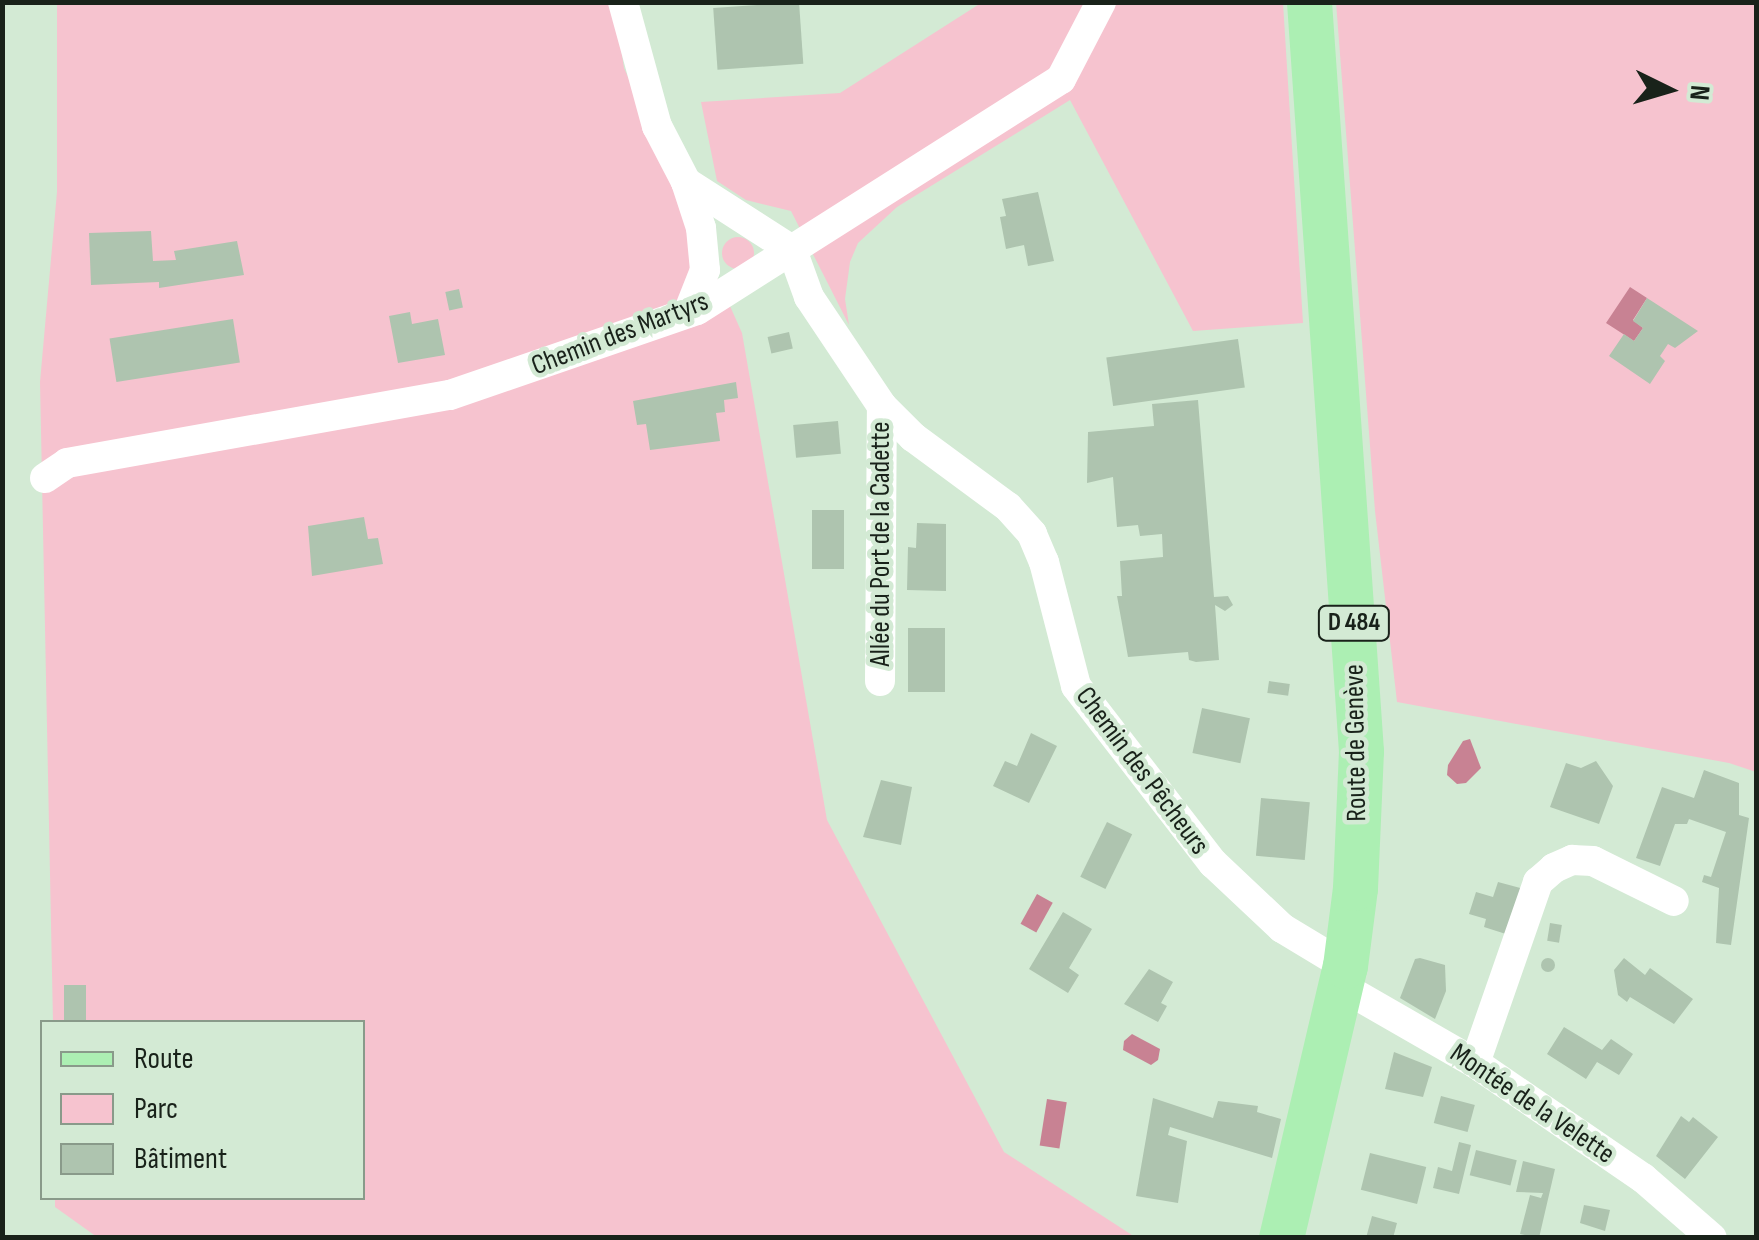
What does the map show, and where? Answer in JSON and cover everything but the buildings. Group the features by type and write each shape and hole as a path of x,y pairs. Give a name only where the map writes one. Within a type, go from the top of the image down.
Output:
{"main road":[{"name":"Route de Genève","path":"1281,1238 1344,976 1355,888 1361,751 1309,2"}],"street":[{"path":"623,2 658,126 686,182 701,228 705,270 688,313"},
{"name":"Chemin des Martyrs","path":"44,478 67,463 450,396 688,313 1061,79 1100,2"},
{"path":"686,182 792,250"},
{"name":"Chemin des Pêcheurs","path":"792,250 809,297 882,406 912,438 1008,507 1032,534 1044,562 1076,686 1212,863 1282,928 1344,976"},
{"name":"Allée du Port de la Cadette","path":"880,681 882,406"},
{"path":"1475,1064 1538,882 1554,868 1572,860 1593,861 1674,901"},
{"name":"Montée de la Velette","path":"1344,976 1643,1178 1712,1238"}],"green space":[{"path":"1336,2 1756,3 1756,772 1729,763 1397,702 1375,511"},
{"path":"57,3 614,3 624,68 742,333 827,820 1004,1152 1135,1237 97,1237 55,1207 55,1200 365,1200 365,1020 53,1020 40,382 57,192"},
{"path":"981,3 1283,3 1303,323 1193,331 1070,100 897,207 858,243 850,262 845,299 849,325 791,211 746,200 717,181 701,102 840,93"},
{"path":"738,237 749,242 754,253 749,264 738,269 727,264 722,253 727,242"}],"shaded area":[{"path":"1630,287 1647,298 1633,320 1643,328 1634,341 1606,323"},
{"path":"1470,739 1481,768 1466,783 1457,784 1447,775 1448,765 1463,741"},
{"path":"1037,894 1053,903 1036,932 1021,924"},
{"path":"1132,1034 1160,1049 1158,1060 1151,1065 1123,1050 1124,1041"},
{"path":"1047,1099 1067,1102 1059,1149 1040,1145"}]}
